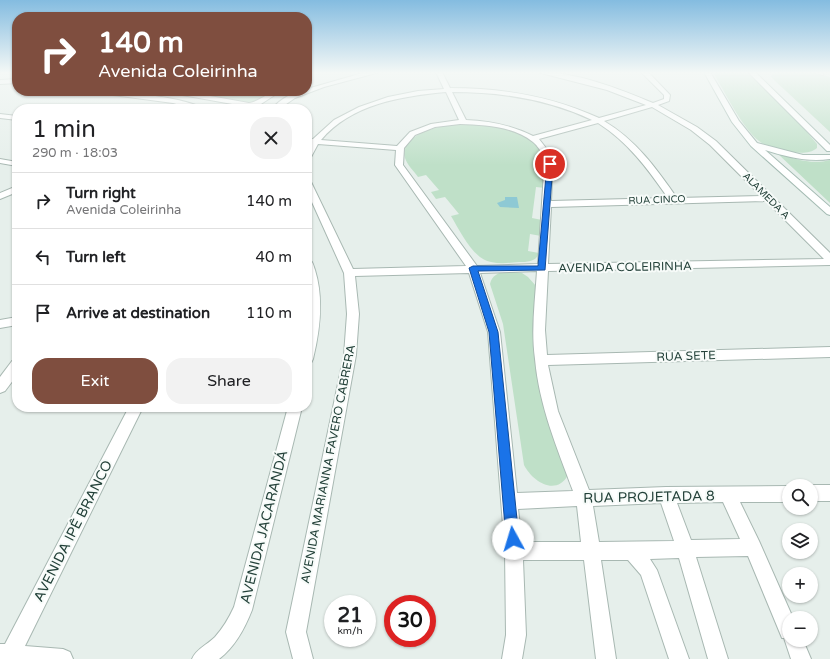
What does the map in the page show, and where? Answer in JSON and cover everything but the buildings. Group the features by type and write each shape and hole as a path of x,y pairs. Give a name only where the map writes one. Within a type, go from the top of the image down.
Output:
{"street":[{"path":"312,140 337,120 369,105 378,103"},
{"path":"454,103 463,121"},
{"path":"553,103 565,106 599,120 627,139 637,150 674,200"},
{"name":"ALAMEDA A","path":"647,103 676,117 701,133 830,259"},
{"path":"534,138 661,103"},
{"path":"725,103 736,122 754,144 830,212"},
{"path":"783,103 830,149"},
{"path":"0,116 12,117"},
{"path":"512,659 514,655 516,635 514,552 508,501 494,332 473,268 399,165 397,158 399,148 403,141 417,132 439,124 463,121 496,124 524,133 542,144 549,157 539,330 541,360 551,411 584,499 606,659"},
{"path":"312,141 399,148"},
{"path":"754,144 796,157 820,159 830,157"},
{"path":"0,161 12,163"},
{"path":"0,196 12,191"},
{"name":"AVENIDA MARIANNA FAVERO CABRERA","path":"302,659 296,632 350,355 353,314 349,272 312,193"},
{"name":"RUA CINCO","path":"547,204 767,198"},
{"name":"AVENIDA COLEIRINHA","path":"349,272 473,268 830,262"},
{"path":"312,286 314,295 314,321 312,332"},
{"path":"0,324 12,322"},
{"name":"RUA SETE","path":"541,360 830,352"},
{"path":"0,387 12,371"},
{"name":"AVENIDA IPÊ BRANCO","path":"5,655 133,412"},
{"name":"AVENIDA JACARANDÁ","path":"202,659 210,655 223,643 235,627 243,610 294,412"},
{"path":"818,493 830,493"},
{"name":"RUA PROJETADA 8","path":"508,501 666,495 782,494"},
{"path":"666,495 685,549 718,659"},
{"path":"728,495 753,547 782,615"},
{"path":"514,552 753,547"},
{"path":"632,550 648,570 679,659"},
{"path":"796,647 801,659"},
{"path":"5,655 63,659"}],"green space":[{"path":"730,103 779,103 795,118 817,144 817,148 805,153 798,153 787,152 770,147 759,141 740,119"},
{"path":"799,103 830,103 830,132"},
{"path":"458,123 501,126 529,137 545,152 545,188 536,187 532,218 542,220 541,236 530,234 528,251 539,253 533,260 525,262 498,263 484,260 478,256 468,244 451,216 459,214 445,197 436,199 431,192 439,190 426,175 418,177 407,163 405,158 405,149 408,142 423,132"},
{"path":"777,153 810,162 830,160 830,203"},
{"path":"507,271 522,273 536,286 534,333 568,475 563,482 557,485 551,486 538,481 524,465 503,324 490,284 492,278"}],"water":[{"path":"505,197 517,197 519,208 500,207 497,203 505,200"}],"route":[{"path":"513,539 508,501 494,332 473,268 542,268 550,164"}]}
